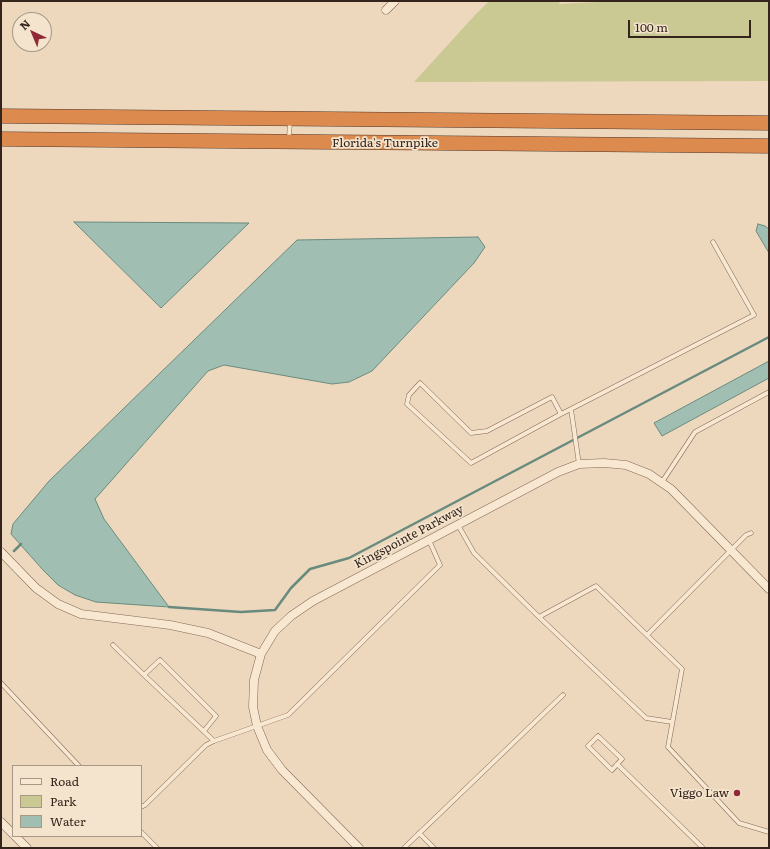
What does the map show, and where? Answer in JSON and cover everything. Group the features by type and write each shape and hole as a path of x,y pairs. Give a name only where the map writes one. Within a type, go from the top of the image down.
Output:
{"highway":[{"name":"Florida's Turnpike","path":"1,116 769,123"},
{"name":"Florida's Turnpike","path":"1,140 769,146"}],"street":[{"path":"386,10 395,1"},
{"name":"Kingspointe Parkway","path":"359,848 282,770 267,750 257,726 253,707 254,680 261,654 275,631 291,616 313,601 558,472 579,464 604,463 626,465 649,474 670,489 769,589"},
{"path":"1,552 36,588 58,604 81,614 170,625 208,633 261,654"},
{"path":"1,822 12,833"},
{"path":"16,837 27,848"}],"lane":[{"path":"289,142 291,118"},
{"path":"561,414 552,397 487,431 471,433 420,383 409,395 407,404 471,463 561,414 754,316 713,242"},
{"path":"662,483 695,432 769,392"},
{"path":"571,409 579,464"},
{"path":"458,525 474,553 646,718 672,722"},
{"path":"647,635 746,535 751,533"},
{"path":"142,806 206,745 288,716 440,565 429,540"},
{"path":"539,617 596,586 682,669 668,747 739,823 769,832"},
{"path":"114,644 144,675 214,741"},
{"path":"144,675 160,660 216,716 204,731"},
{"path":"1,683 78,765"},
{"path":"404,848 563,694"},
{"path":"598,736 622,760 617,764 612,770 588,746 598,736"},
{"path":"617,764 703,848"},
{"path":"142,833 157,848"},
{"path":"419,834 434,848"}],"green space":[{"path":"489,1 560,1 559,4 618,1 769,1 769,81 414,82"}],"water":[{"path":"74,222 249,223 161,308"},
{"path":"758,224 769,229 769,253 756,231"},
{"path":"478,237 485,247 474,263 372,371 349,382 332,384 224,365 208,371 95,499 104,519 169,607 96,602 75,595 58,585 11,534 13,524 49,481 297,240"},
{"path":"769,361 769,378 662,436 654,423"}],"waterway":[{"path":"169,607 241,612 275,610 291,588 310,569 349,558 769,337"},
{"path":"14,551 21,544"}],"place":[{"name":"Viggo Law","path":"737,793"}]}
